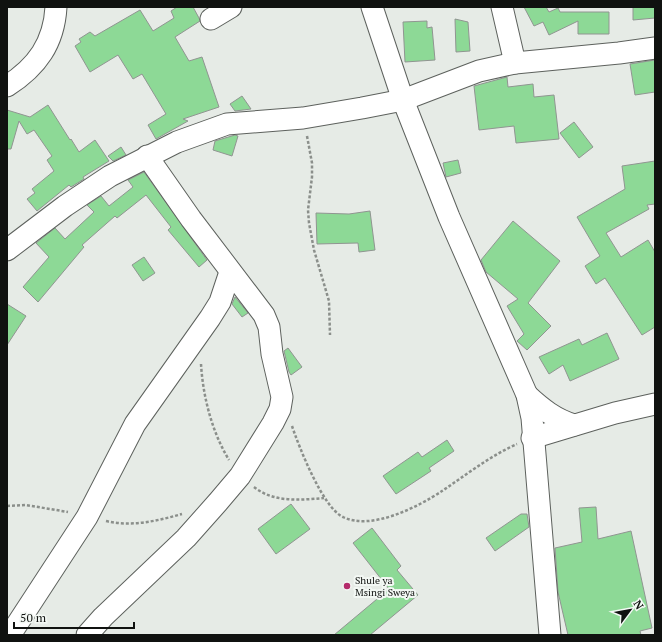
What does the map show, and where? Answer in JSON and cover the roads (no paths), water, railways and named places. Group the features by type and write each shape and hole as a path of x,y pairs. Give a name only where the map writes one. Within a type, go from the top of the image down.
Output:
{"street":[{"path":"7,86 23,76 43,54 55,25 56,7"},
{"path":"211,19 231,7"},
{"path":"372,7 403,100 473,274 516,366 527,395 532,418 532,438 550,635"},
{"path":"502,7 515,63"},
{"path":"7,250 64,206 110,176 177,142 227,124 303,118 403,100 479,71 515,63 584,57 655,48"},
{"path":"87,635 103,617 186,538 240,476 273,423 280,409 282,397 272,354 269,327 264,315 230,272 147,156"},
{"path":"10,635 87,517 135,424 151,399 199,335 220,302 230,272"},
{"path":"527,395 542,409 558,420 574,425"},
{"path":"532,438 574,425 655,404"}],"place":[{"name":"Shule ya Msingi Sweya","path":"347,586"}]}
